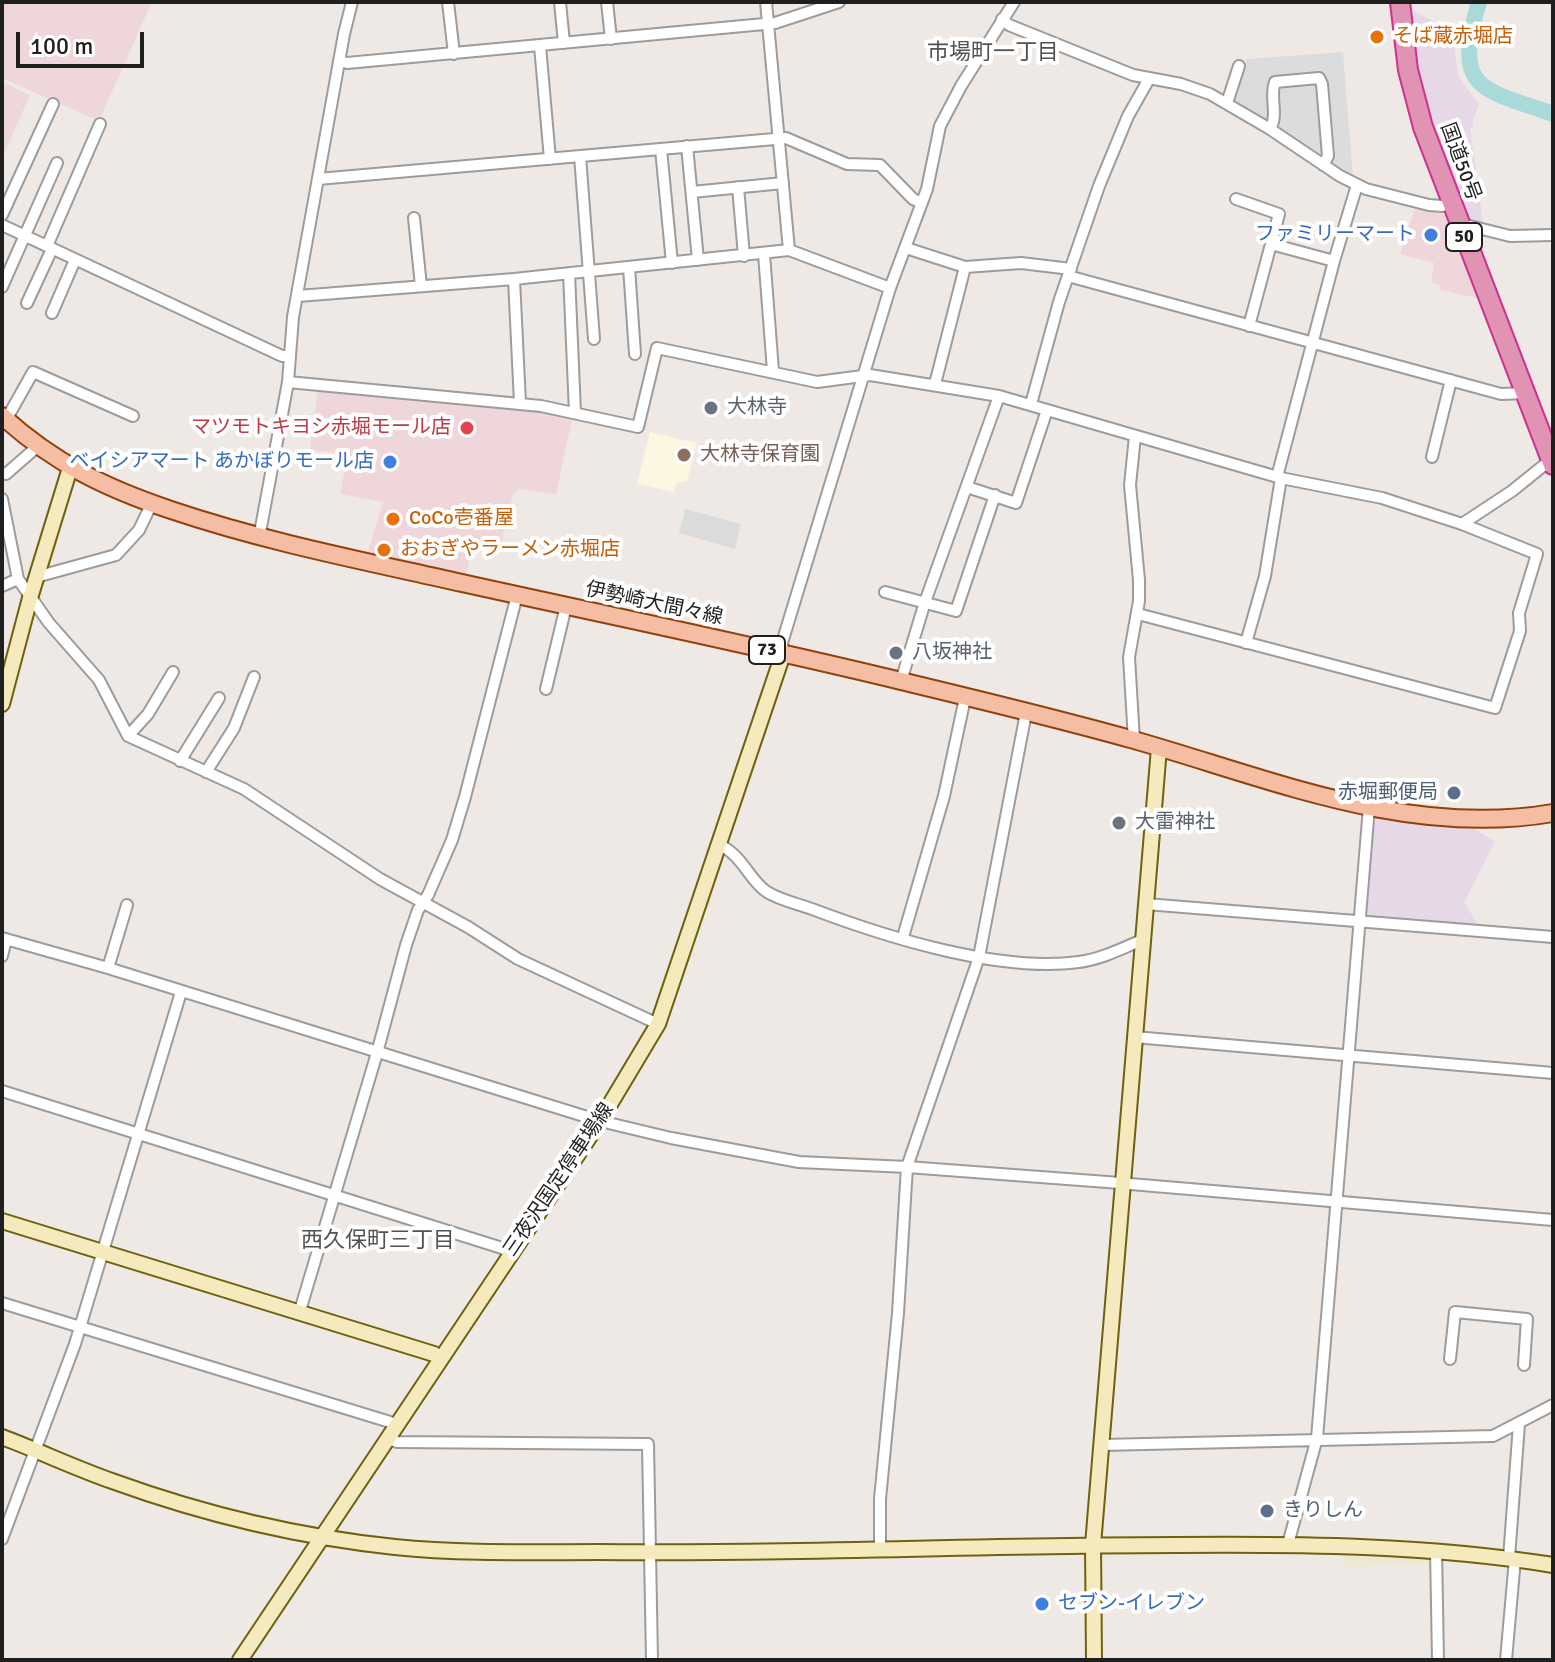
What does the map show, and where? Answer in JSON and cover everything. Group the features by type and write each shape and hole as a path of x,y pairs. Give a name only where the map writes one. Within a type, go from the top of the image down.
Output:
{"highway":[{"name":"国道50号","path":"1400,2 1408,70 1423,127 1552,461"}],"main road":[{"name":"伊勢崎大間々線","path":"4,418 70,468 103,485 259,538 901,681 1134,740 1369,807 1436,819 1490,819 1553,813"}],"street":[{"path":"259,538 288,382 289,356 318,179 352,2"},
{"path":"448,2 454,54"},
{"path":"560,2 564,43"},
{"path":"607,2 611,39"},
{"path":"766,2 789,250"},
{"path":"339,61 347,63 454,54 768,24 839,2"},
{"path":"783,654 781,649 786,629 890,288 922,203 945,112 1014,2"},
{"path":"1002,19 1009,25 1133,75 1193,87 1227,103 1357,185 1387,196 1429,205 1451,203"},
{"path":"540,46 550,159"},
{"path":"1227,103 1239,66"},
{"path":"1270,129 1274,122 1275,82 1319,78 1328,156 1323,165"},
{"path":"1031,404 1069,272 1099,186 1117,140 1149,79"},
{"path":"2,215 53,104"},
{"path":"27,303 100,124"},
{"path":"318,179 786,138 847,164 880,165 913,199 922,203"},
{"path":"687,146 698,260"},
{"path":"661,149 672,263"},
{"path":"580,156 594,339"},
{"path":"2,287 57,163"},
{"path":"692,192 783,183"},
{"path":"1246,643 1265,576 1279,478 1312,343 1357,185"},
{"path":"738,187 744,256"},
{"path":"1236,199 1279,214 1249,326"},
{"path":"414,218 421,286"},
{"path":"2,225 282,356 289,356"},
{"path":"1460,227 1470,226 1510,236 1553,235"},
{"path":"1271,244 1334,261"},
{"path":"906,248 965,267 1021,263 1069,272 1249,326 1501,394 1526,393"},
{"path":"298,296 514,279 789,250 890,288"},
{"path":"764,254 773,371"},
{"path":"52,313 75,260"},
{"path":"629,267 635,354"},
{"path":"935,384 965,267"},
{"path":"569,273 575,413"},
{"path":"514,279 520,403"},
{"path":"288,382 520,403 638,427 657,348 817,382 864,376 935,384 1031,404 1279,478 1364,493 1462,524 1537,554 1519,613 1520,631 1495,708 1138,614"},
{"path":"4,418 33,372 133,416"},
{"path":"1432,457 1451,380"},
{"path":"901,681 925,602 999,396"},
{"path":"967,487 1016,503 1047,410"},
{"path":"1134,740 1129,657 1138,614 1139,580 1130,485 1135,436"},
{"path":"2,473 6,474 38,446"},
{"path":"1462,524 1552,461"},
{"path":"2,704 36,577 70,468"},
{"path":"885,592 956,611 995,495"},
{"path":"2,499 18,579 30,598 99,680 128,736 244,789 331,849 544,973 658,1024"},
{"path":"36,577 116,555 139,530 152,503"},
{"path":"2,586 18,579"},
{"path":"299,1314 406,945 452,840 475,763 483,721 517,595"},
{"path":"546,689 566,606"},
{"name":"三夜沢国定停車場線","path":"240,1660 600,1121 658,1024 783,654"},
{"path":"128,736 148,714 173,672"},
{"path":"206,772 234,728 254,677"},
{"path":"180,761 219,698"},
{"path":"903,937 944,796 965,698"},
{"path":"880,1549 880,1499 898,1313 907,1167 979,957 1026,713"},
{"path":"1094,1660 1093,1545 1159,748"},
{"path":"1288,1544 1317,1438 1369,807"},
{"path":"720,845 738,858 767,892 857,925 979,957 1003,962 1076,963 1098,959 1142,940"},
{"path":"1146,904 1553,937"},
{"path":"108,968 127,905"},
{"path":"2,956 4,939 108,968 600,1121 799,1162 907,1167 1553,1220"},
{"path":"2,1539 80,1327 181,992"},
{"path":"1134,1037 1553,1073"},
{"path":"2,1091 334,1194 510,1253"},
{"path":"2,1221 440,1358"},
{"path":"2,1303 390,1422 397,1442 648,1444 652,1660"},
{"path":"1450,1359 1455,1312 1527,1319 1524,1365"},
{"path":"1102,1445 1493,1436 1553,1405"},
{"path":"1506,1660 1519,1424"},
{"path":"2,1437 109,1480 191,1507 282,1530 396,1547 453,1551 650,1553 1288,1544 1436,1550 1553,1565"},
{"path":"1436,1550 1438,1660"}],"shaded area":[{"path":"2,2 151,4 99,121 2,78"},
{"path":"1409,9 1453,31 1458,76 1479,104 1472,123 1474,127 1470,128 1483,222 1466,217 1450,183 1419,83"},
{"path":"1343,52 1353,177 1333,163 1325,74 1268,78 1271,117 1264,119 1236,102 1234,96 1247,59"},
{"path":"1313,81 1317,84 1324,153 1317,155 1279,129 1275,91 1281,83"},
{"path":"2,82 30,95 2,158"},
{"name":"ファミリーマート","path":"1415,208 1448,215 1482,299 1440,290 1440,285 1431,282 1434,263 1400,254"},
{"path":"318,386 547,411 572,419 556,494 520,489 513,495 499,551 474,545 465,577 368,552 383,502 340,494 348,454 310,450"},
{"path":"650,432 697,443 687,481 677,483 674,492 637,484"},
{"path":"685,509 741,524 735,549 679,533"},
{"path":"1379,815 1437,825 1472,827 1495,842 1464,902 1480,928 1366,920 1372,820"},
{"path":"1343,1554 1432,1558 1432,1565 1343,1567"}],"waterway":[{"path":"1479,2 1469,53 1471,69 1478,81 1507,98 1553,114"}],"place":[{"name":"そば蔵赤堀店","path":"1377,37"},
{"name":"ファミリーマート","path":"1431,235"},
{"name":"大林寺","path":"711,408"},
{"name":"マツモトキヨシ赤堀モール店","path":"467,428"},
{"name":"大林寺保育園","path":"684,455"},
{"name":"ベイシアマート あかぼりモール店","path":"390,462"},
{"name":"CoCo壱番屋","path":"393,519"},
{"name":"おおぎやラーメン赤堀店","path":"384,550"},
{"name":"八坂神社","path":"896,653"},
{"name":"赤堀郵便局","path":"1454,793"},
{"name":"大雷神社","path":"1119,823"},
{"name":"きりしん","path":"1267,1511"},
{"name":"セブン-イレブン","path":"1042,1604"}],"district":[{"name":"市場町一丁目","path":"993,53"},
{"name":"西久保町三丁目","path":"378,1241"}]}
